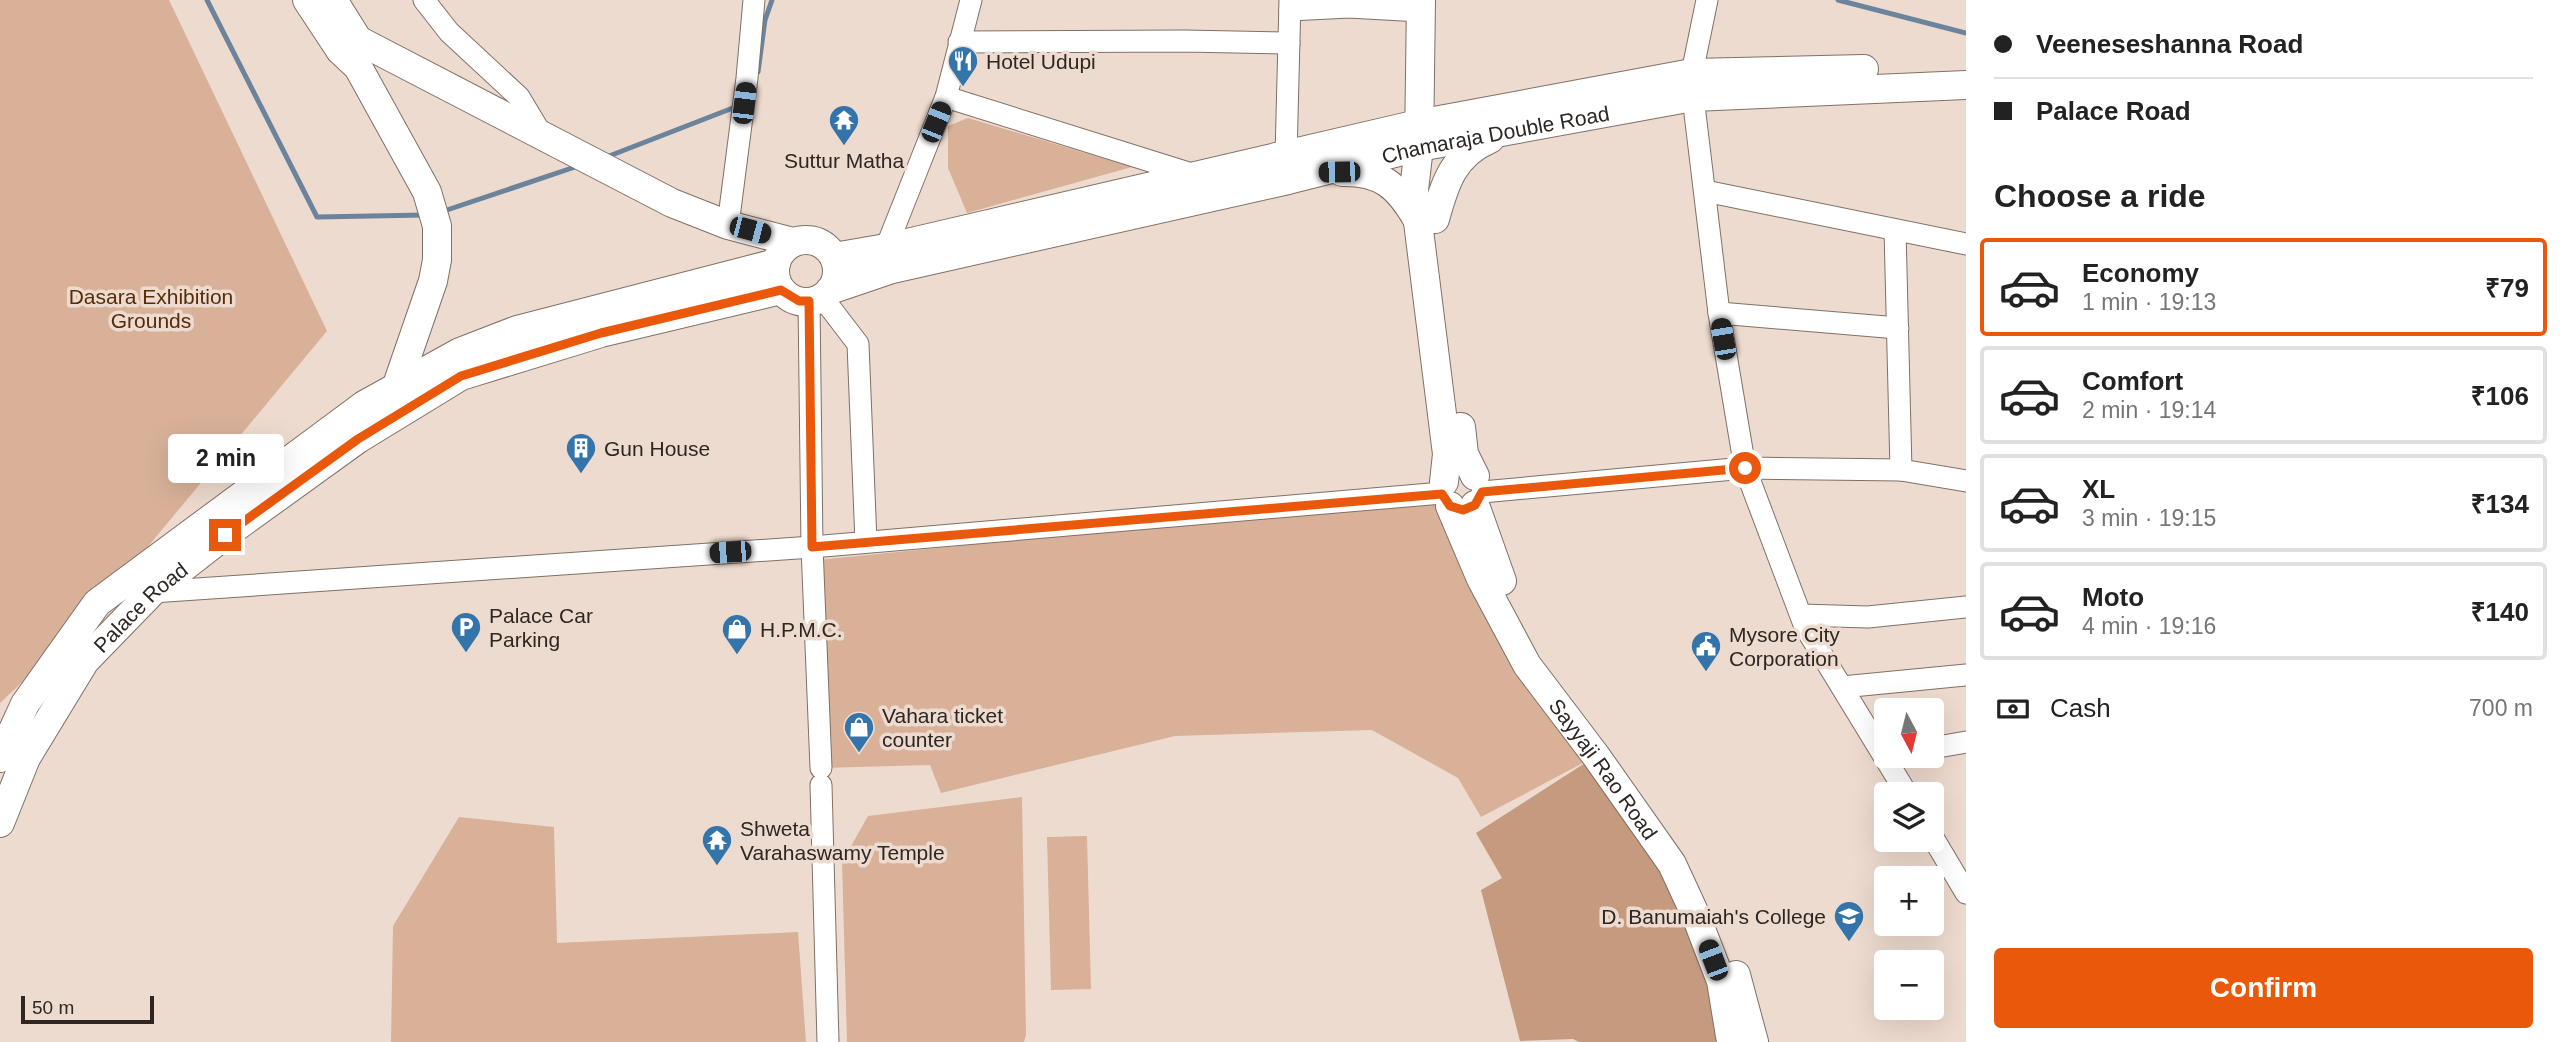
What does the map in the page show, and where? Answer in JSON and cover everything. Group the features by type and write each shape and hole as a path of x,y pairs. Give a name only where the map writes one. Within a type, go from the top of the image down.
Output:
{"main road":[{"path":"0,758 25,704 97,603 364,405 406,395 601,333 783,265 804,240 816,241 826,247 834,257 836,280 820,296 799,301 783,265 728,225 672,203 540,132 352,52 307,0"},
{"path":"333,0 352,52 427,192 437,226 437,260 406,395"},
{"name":"Sayyaji Rao Road","path":"1420,5 1419,136 1431,187 1427,220 1447,454 1496,570 1539,657 1607,747 1680,856 1737,976 1754,1042"},
{"name":"Chamaraja Double Road","path":"820,296 892,269 1320,172 1419,136 1693,85 1966,67"},
{"name":"Chamaraja Double Road","path":"1419,136 1522,128 1693,85 1966,85"},
{"path":"1320,172 1357,172 1377,176 1393,186 1427,220 1466,152 1522,128"},
{"path":"834,257 886,248 1286,156 1419,136"},
{"name":"Palace Road","path":"0,823 26,758 85,661 152,592 225,535 358,439 406,395"},
{"name":"Sayyaji Rao Road","path":"1461,492 1481,579 1527,665 1596,756 1672,864 1721,981 1731,1042"}],"street":[{"path":"424,0 449,32 519,97 540,132"},
{"path":"728,225 754,0"},
{"path":"886,248 946,97 971,0"},
{"path":"1707,0 1693,85 1719,313 1745,468 1801,615 1842,687 1874,732"},
{"path":"1286,156 1290,5 1420,5"},
{"path":"959,42 1289,43"},
{"path":"946,97 1201,177"},
{"path":"1705,191 1966,244"},
{"path":"1895,230 1901,470"},
{"path":"820,296 858,344 866,542"},
{"path":"820,296 812,547 828,1042"},
{"path":"1719,313 1898,328"},
{"path":"152,592 812,547 1745,468 1901,470 1966,481"},
{"path":"1801,615 1868,617 1966,607"},
{"path":"1842,687 1966,675"},
{"path":"1944,746 1966,742"},
{"path":"1942,852 1966,893"}],"green space":[{"name":"Dasara Exhibition Grounds","path":"0,0 169,0 327,331 82,626 0,703"},
{"path":"968,118 1132,167 967,213 948,168 948,126"},
{"path":"1444,498 1596,756 1481,817 1458,778 1372,730 1175,736 941,793 930,765 821,768 817,560"},
{"path":"1022,797 1024,1042 847,1042 842,862 868,816"},
{"path":"459,817 554,827 557,943 798,932 806,1042 391,1042 393,926"},
{"path":"1087,836 1091,989 1051,990 1047,837"}],"shaded area":[{"path":"1596,756 1672,864 1731,1042 1579,1042 1573,1039 1520,1041 1481,890 1502,878 1476,833"}],"waterway":[{"path":"207,0 317,217 425,215"},
{"path":"758,72 765,20 772,0"},
{"path":"1838,0 1966,33"},
{"path":"604,158 738,106"},
{"path":"441,212 578,166"}],"place":[{"name":"Hotel Udupi","path":"963,88"},
{"name":"Suttur Matha","path":"844,147"},
{"name":"Gun House","path":"581,475"},
{"name":"Palace Car Parking","path":"466,654"},
{"name":"H.P.M.C.","path":"737,656"},
{"name":"Mysore City Corporation","path":"1706,673"},
{"name":"Vahara ticket counter","path":"859,754"},
{"name":"Shweta Varahaswamy Temple","path":"717,867"},
{"name":"D. Banumaiah's College","path":"1849,943"}],"route":[{"path":"225,535 358,439 461,376 601,333 781,290 799,301 809,301 812,547 1442,494 1446,503 1463,510 1475,505 1482,492 1745,468"}]}
